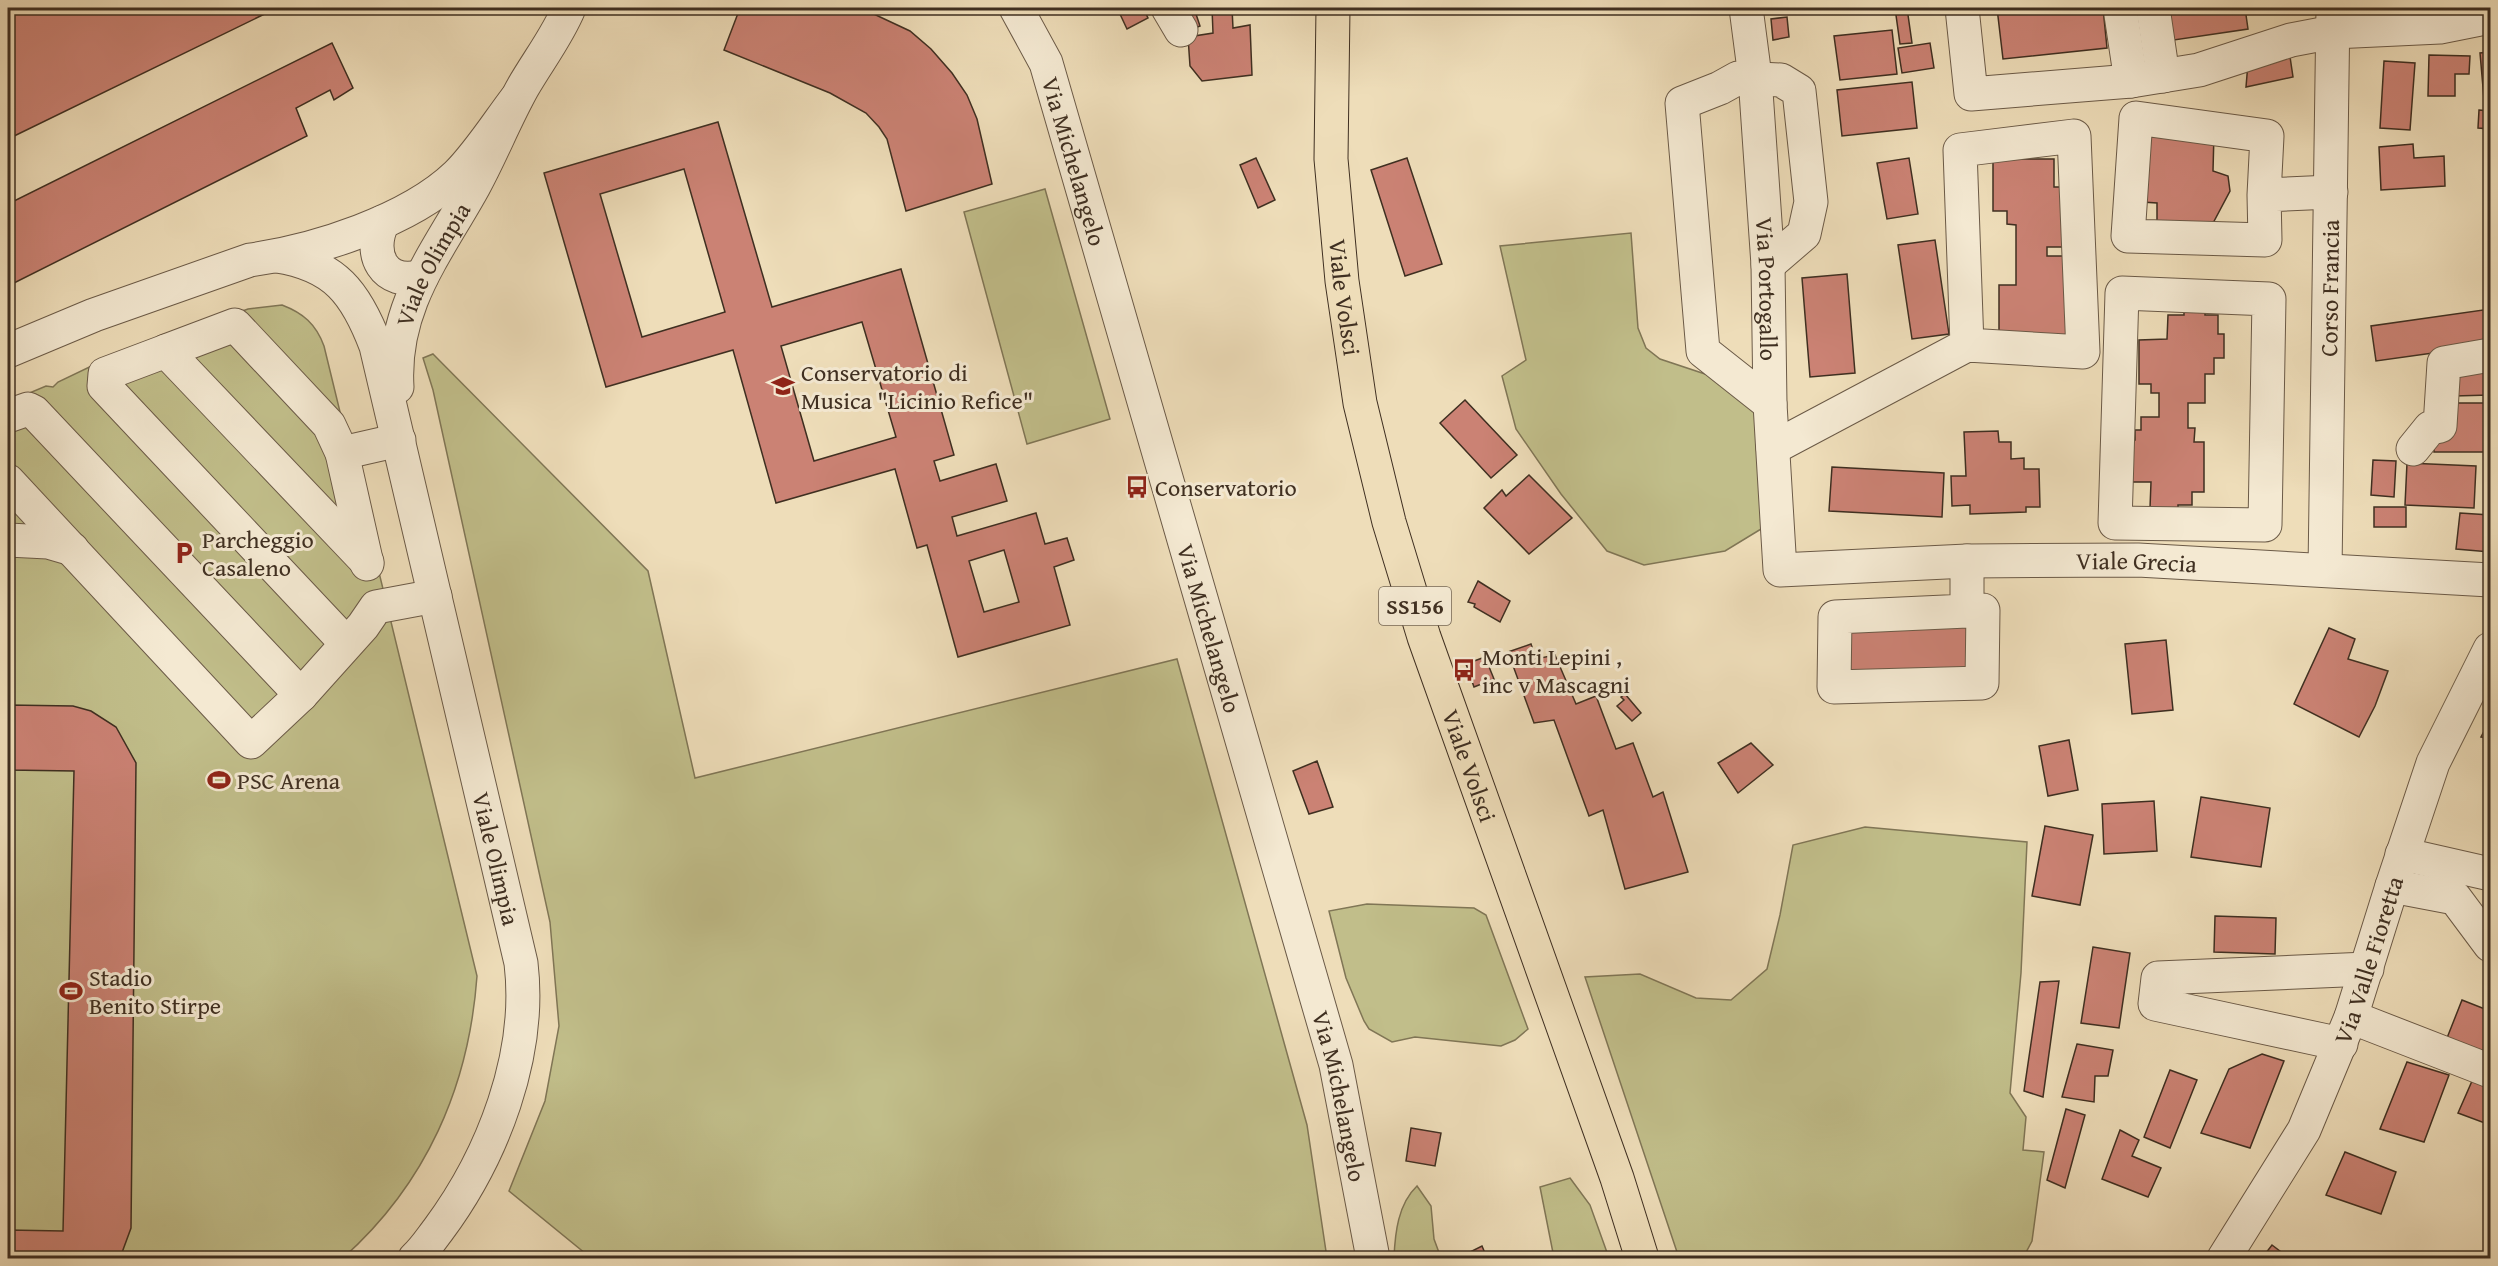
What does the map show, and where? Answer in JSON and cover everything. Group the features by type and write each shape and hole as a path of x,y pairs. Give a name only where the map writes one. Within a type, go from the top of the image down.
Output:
{"main road":[{"name":"Viale Volsci","path":"1333,8 1331,159 1342,281 1360,403 1389,522 1424,637 1617,1178 1642,1258"}],"street":[{"name":"Via Michelangelo","path":"1016,8 1046,63 1336,1065 1373,1258"},
{"name":"Via Portogallo","path":"1746,8 1755,77 1768,265 1770,404 1780,570"},
{"path":"1962,8 1971,94 2130,81 2199,70 2291,40 2333,20 2440,27 2490,17"},
{"path":"2120,8 2130,81"},
{"path":"2153,8 2163,76"},
{"name":"Viale Olimpia","path":"399,440 396,374 408,304 475,183 516,99 569,9"},
{"name":"Corso Francia","path":"2325,570 2333,20"},
{"path":"1768,265 1804,234 1811,202 1799,91 1781,80 1738,78 1682,103 1703,351 1770,404"},
{"name":"Viale Olimpia","path":"8,351 94,315 250,260 277,256 383,222 423,201 458,174 516,99"},
{"path":"2136,118 2267,136 2264,195 2265,240 2128,236 2136,118"},
{"path":"1773,447 1967,345 2083,352 2074,136 1960,150 1967,345"},
{"path":"2264,195 2331,192"},
{"path":"383,222 376,241 378,259 391,274 401,278 411,279 422,276"},
{"name":"Viale Olimpia","path":"277,256 306,262 341,283 359,308 376,346 521,963 524,988 516,1058 505,1100 470,1181 421,1257"},
{"path":"2122,293 2269,300 2265,525 2139,524 2115,524 2122,293"},
{"path":"346,643 104,386 105,374 236,325 329,425 342,453 376,608"},
{"path":"166,351 367,561"},
{"path":"2413,449 2430,428 2440,426 2444,363 2490,354"},
{"path":"8,416 28,409 34,412 301,695"},
{"path":"342,453 399,440"},
{"path":"8,481 251,742 301,695 363,626 376,608 435,596"},
{"path":"2138,560 2139,524"},
{"path":"8,540 48,542 72,549"},
{"name":"Viale Grecia","path":"1780,570 1967,561 2138,560 2490,580"},
{"path":"1967,561 1967,611"},
{"path":"1983,610 1982,682 1834,687 1834,617 1967,611 1983,610"},
{"name":"Via Valle Fioretta","path":"2224,1258 2304,1130 2346,1031 2433,763 2490,649"},
{"path":"2403,854 2490,874"},
{"path":"2392,886 2455,898 2490,945"},
{"path":"2367,969 2158,978 2155,1004 2346,1031 2490,1071"},
{"path":"1617,1178 1656,1258"}],"shaded area":[{"path":"1045,189 1110,419 1027,444 964,212"},
{"path":"1631,233 1638,328 1646,348 1660,359 1723,380 1759,414 1766,526 1725,551 1644,565 1607,551 1561,494 1516,429 1502,376 1526,360 1500,246"},
{"name":"PSC Arena","path":"282,305 308,320 317,331 324,346 477,976 464,1056 453,1094 420,1166 398,1198 343,1258 8,1258 8,402 46,386 53,387 58,382 102,361 248,309"},
{"path":"433,354 648,571 695,778 1177,659 1307,1125 1327,1258 591,1258 509,1191 545,1101 559,1026 550,922 433,390 423,358"},
{"path":"1865,827 2027,842 2021,973 2010,1093 2026,1117 2023,1150 2044,1152 2032,1241 2023,1258 1679,1258 1585,977 1640,974 1696,998 1731,1000 1767,969 1793,845"},
{"path":"1367,904 1474,908 1486,915 1528,1029 1515,1040 1501,1046 1415,1037 1392,1042 1369,1029 1346,978 1329,911"},
{"path":"1570,1178 1590,1205 1609,1258 1554,1258 1540,1187"},
{"path":"1417,1186 1431,1206 1434,1239 1441,1258 1394,1258 1395,1239 1402,1210"}],"building":[{"path":"8,8 277,8 8,139"},
{"path":"740,8 861,8 910,31 931,49 967,95 977,119 992,184 906,211 887,139 866,113 830,93 724,50"},
{"path":"1129,8 1143,8 1148,18 1127,29 1119,12"},
{"path":"1194,8 1200,26 1187,31 1180,12"},
{"path":"1212,8 1232,8 1233,28 1250,25 1252,75 1202,81 1190,66 1188,37 1213,33"},
{"path":"1593,8 1621,8 1621,9 1593,11"},
{"path":"1895,8 1907,8 1912,43 1900,44"},
{"path":"1997,8 2103,8 2107,48 2003,59"},
{"path":"2169,8 2245,8 2248,29 2174,40"},
{"path":"1787,17 1789,37 1773,40 1771,19"},
{"path":"1892,30 1897,74 1840,80 1834,36"},
{"path":"332,43 353,88 334,100 330,90 296,108 307,136 8,286 8,204"},
{"path":"1930,43 1934,68 1902,73 1898,48"},
{"path":"2289,50 2293,77 2246,87 2248,63"},
{"path":"2490,52 2490,98 2484,99 2480,53"},
{"path":"2429,55 2470,56 2469,74 2455,74 2455,96 2428,96"},
{"path":"2384,61 2415,63 2410,130 2380,128"},
{"path":"1912,82 1917,128 1842,136 1837,90"},
{"path":"2479,110 2490,111 2490,129 2478,128"},
{"path":"718,122 772,307 901,269 954,455 934,461 940,481 996,464 1007,501 952,517 957,536 1036,513 1045,544 1067,538 1074,560 1054,567 1070,625 958,657 927,545 917,548 895,469 776,503 733,350 606,387 544,173","holes":["684,169 725,312 642,337 600,194","862,322 896,437 814,461 781,346","1004,550 1019,602 984,612 969,561"]},
{"path":"2144,132 2214,133 2213,171 2228,176 2230,191 2212,225 2157,223 2157,203 2142,202"},
{"path":"2413,144 2414,158 2444,156 2445,186 2381,190 2379,147"},
{"path":"1256,158 1275,200 1258,208 1240,165"},
{"path":"1407,158 1442,264 1405,276 1371,170"},
{"path":"1909,158 1918,214 1887,219 1877,163"},
{"path":"1993,159 2054,159 2054,187 2064,187 2064,247 2047,247 2047,256 2065,256 2066,342 1999,342 1999,285 2016,285 2016,225 2007,224 2007,211 1993,211"},
{"path":"1935,240 1949,334 1912,339 1898,245"},
{"path":"1847,274 1855,373 1810,377 1802,278"},
{"path":"2184,306 2205,306 2205,315 2218,315 2218,334 2224,334 2224,358 2214,358 2214,374 2205,374 2205,403 2188,403 2188,428 2195,428 2194,442 2204,442 2204,492 2192,492 2192,505 2178,505 2178,516 2150,508 2151,482 2122,482 2122,440 2135,440 2135,430 2141,430 2141,417 2159,417 2159,393 2151,393 2151,384 2139,384 2139,340 2167,339 2168,315 2184,315"},
{"path":"2490,309 2490,345 2376,361 2371,326"},
{"path":"2490,365 2490,395 2454,396 2453,366"},
{"path":"1465,400 1517,455 1491,478 1440,423"},
{"path":"2448,403 2490,403 2490,452 2434,452 2434,440"},
{"path":"1998,431 1999,442 2011,442 2011,459 2024,458 2024,469 2039,469 2040,507 2026,507 2026,512 1970,514 1970,505 1952,506 1951,476 1966,476 1964,432"},
{"path":"2373,460 2396,461 2394,497 2371,495"},
{"path":"2407,463 2476,466 2474,508 2405,505"},
{"path":"1832,467 1944,473 1942,517 1829,511"},
{"path":"1529,475 1572,518 1529,554 1484,508 1502,490 1506,496"},
{"path":"2374,507 2406,507 2406,527 2374,527"},
{"path":"2460,513 2490,515 2490,552 2456,549"},
{"path":"1478,581 1510,601 1500,622 1474,607 1475,604 1468,602"},
{"path":"1970,621 1972,668 1847,674 1845,627"},
{"path":"2329,628 2355,639 2348,659 2388,671 2375,706 2359,737 2294,704"},
{"path":"2166,640 2173,710 2132,714 2125,644"},
{"path":"1531,644 1536,659 1555,655 1576,704 1596,696 1616,749 1633,743 1653,797 1663,792 1688,872 1625,889 1603,810 1589,816 1554,720 1534,723 1508,652"},
{"path":"1485,657 1494,679 1474,687 1466,664"},
{"path":"1625,694 1641,713 1632,721 1617,706 1624,700 1621,697"},
{"path":"8,705 73,706 91,711 116,727 136,763 131,1228 120,1258 8,1258 8,1230 63,1231 74,771 8,770"},
{"path":"2490,720 2490,739 2481,737"},
{"path":"2069,740 2078,790 2048,796 2039,746"},
{"path":"1751,743 1773,765 1738,793 1718,763"},
{"path":"1317,761 1333,807 1309,814 1293,771"},
{"path":"2201,797 2270,808 2261,867 2191,857"},
{"path":"2154,801 2157,851 2104,854 2102,804"},
{"path":"2045,826 2093,835 2080,905 2032,896"},
{"path":"2215,916 2276,918 2275,954 2214,952"},
{"path":"2093,947 2130,953 2119,1028 2081,1023"},
{"path":"2059,981 2043,1097 2024,1091 2040,982"},
{"path":"2462,1000 2490,1011 2490,1061 2445,1043"},
{"path":"2077,1044 2113,1050 2108,1076 2095,1076 2094,1102 2062,1097"},
{"path":"2262,1054 2284,1061 2250,1148 2201,1133 2229,1069"},
{"path":"2407,1062 2449,1075 2424,1142 2380,1129"},
{"path":"2170,1070 2197,1080 2170,1148 2144,1137"},
{"path":"2476,1072 2490,1077 2490,1125 2458,1113"},
{"path":"2066,1109 2085,1115 2065,1188 2047,1180"},
{"path":"1411,1128 1441,1133 1435,1166 1406,1161"},
{"path":"2120,1130 2139,1140 2132,1156 2161,1168 2148,1197 2102,1179"},
{"path":"2345,1152 2396,1172 2381,1214 2326,1195"},
{"path":"2272,1245 2289,1258 2262,1258"},
{"path":"1482,1246 1487,1258 1460,1258 1460,1257"}],"place":[{"name":"Conservatorio di Musica \"Licinio Refice\"","path":"783,386"},
{"name":"Conservatorio","path":"1137,487"},
{"name":"Parcheggio Casaleno","path":"184,553"},
{"name":"Monti Lepini , inc v Mascagni","path":"1464,670"},
{"name":"PSC Arena","path":"219,780"},
{"name":"Stadio Benito Stirpe","path":"71,991"}]}
